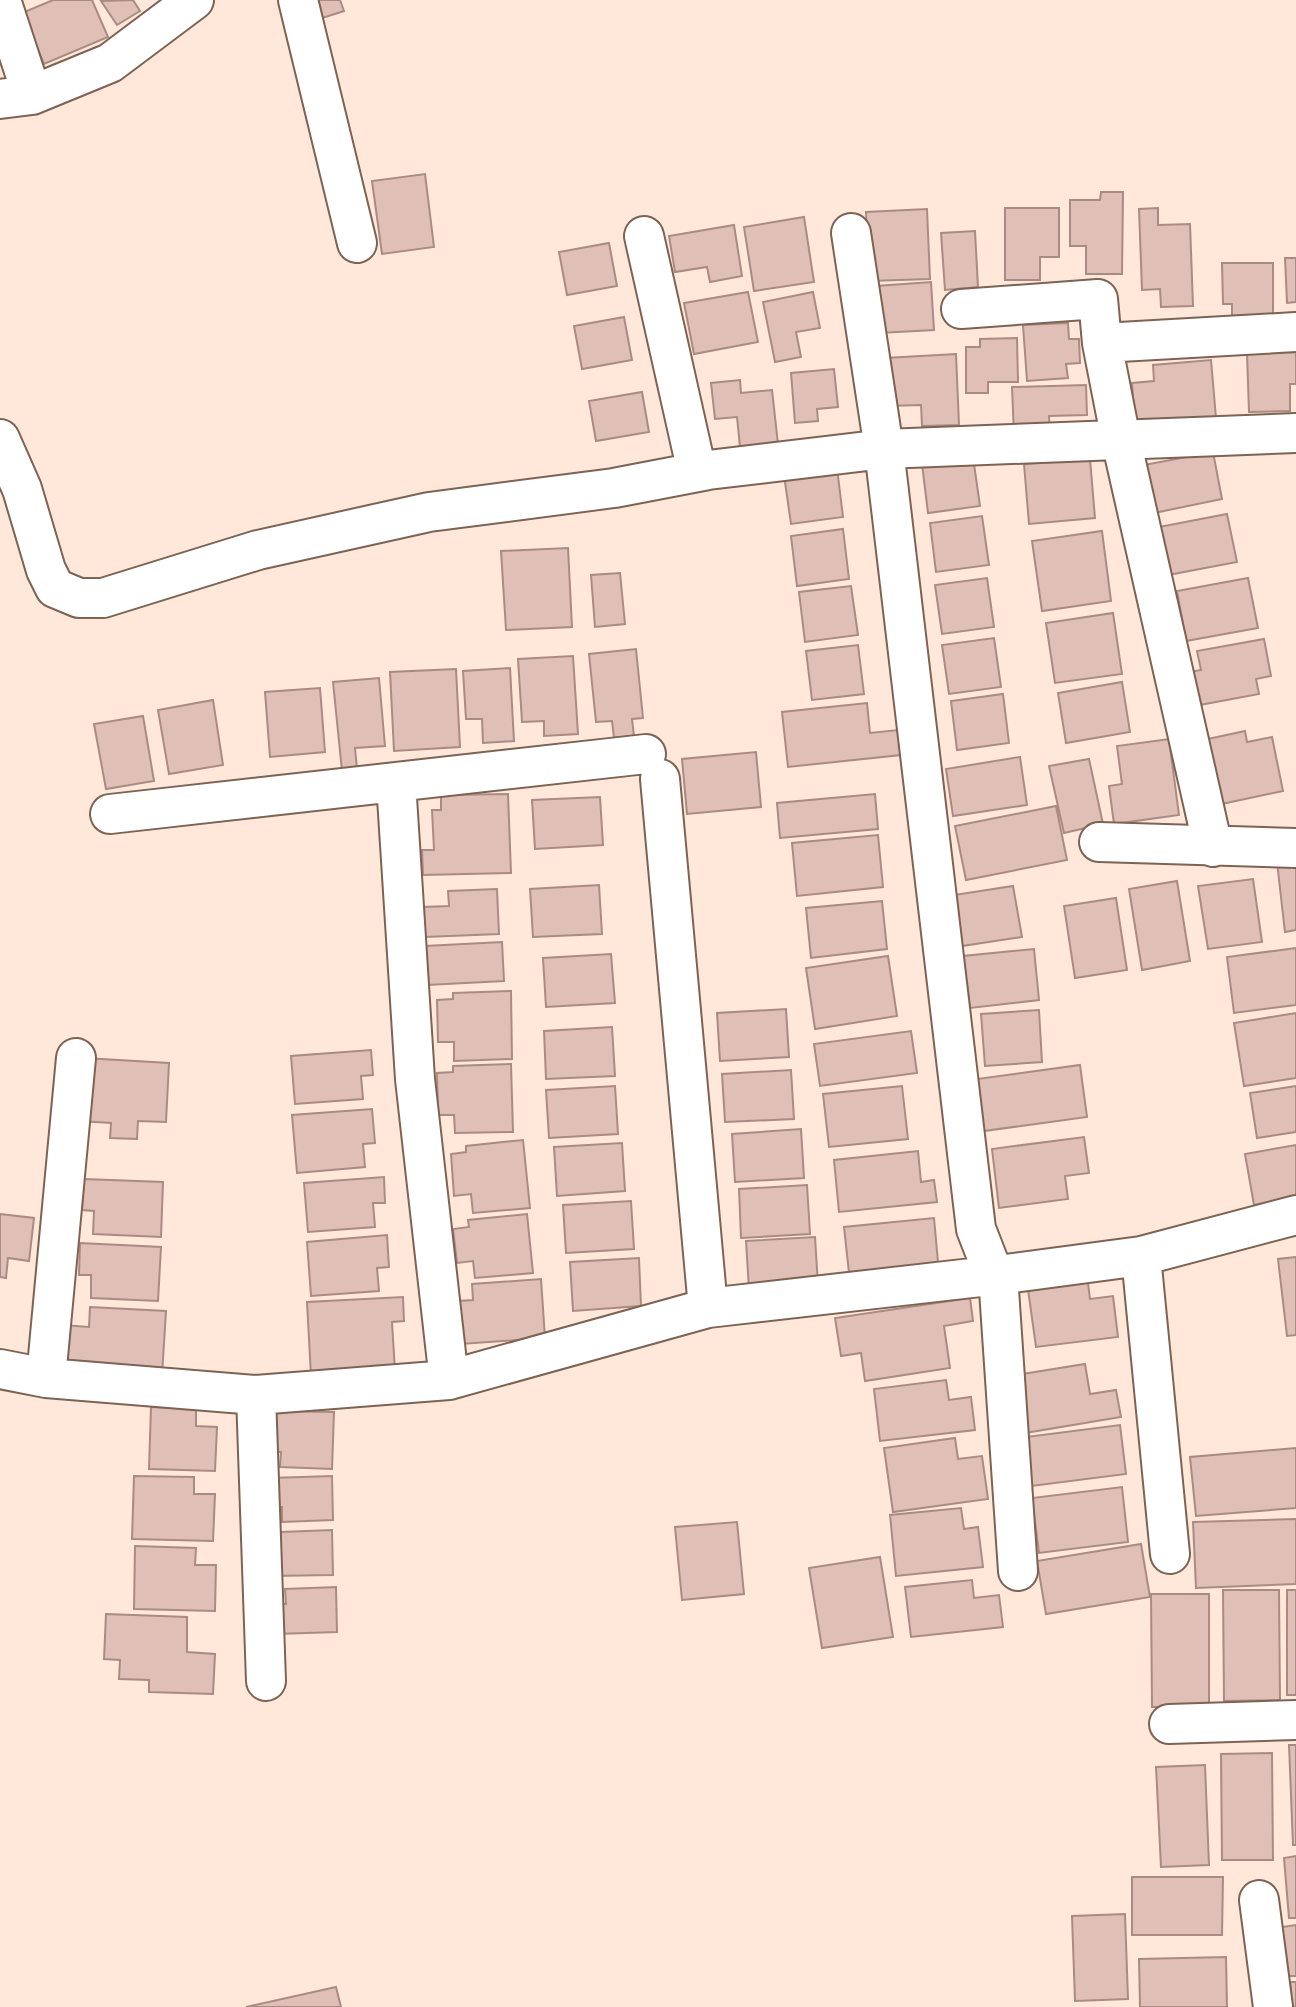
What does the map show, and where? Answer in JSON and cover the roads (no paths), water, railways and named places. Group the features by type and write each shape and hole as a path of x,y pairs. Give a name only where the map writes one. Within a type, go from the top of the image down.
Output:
{"street":[{"path":"1,0 16,97 110,63 194,0"},
{"path":"298,0 357,243"},
{"path":"851,233 884,449 976,1229 990,1265 998,1275 1018,1571"},
{"path":"644,236 697,472"},
{"path":"961,309 1098,299 1102,343 1121,440 1213,847"},
{"path":"1102,343 1296,332"},
{"path":"0,439 22,489 46,570 55,588 79,598 103,597 258,550 429,512 614,488 697,472 884,449 1296,433"},
{"path":"110,814 396,782 653,766 708,1308"},
{"path":"396,782 415,1079 449,1380"},
{"path":"1099,842 1296,848"},
{"path":"46,1378 76,1058"},
{"path":"0,1369 46,1378 256,1395 449,1380 708,1308 1141,1256 1296,1215"},
{"path":"1141,1256 1170,1555"},
{"path":"256,1395 266,1681"},
{"path":"1169,1724 1296,1720"},
{"path":"1259,1900 1273,2007"}]}
